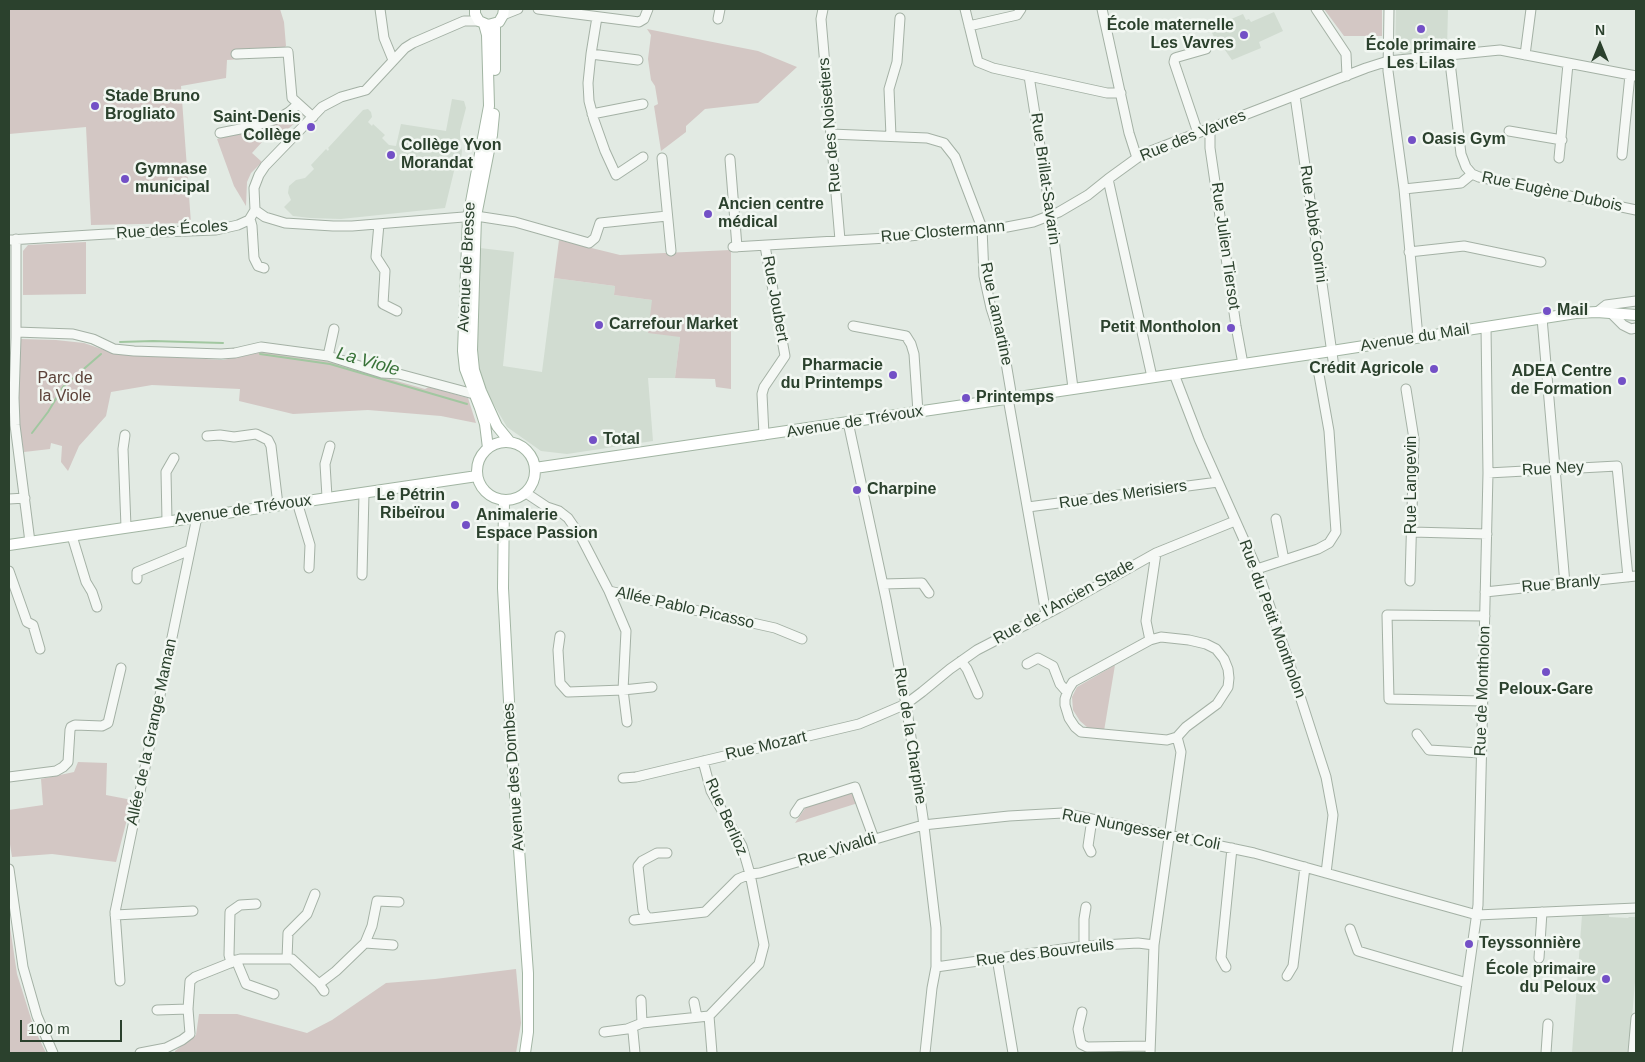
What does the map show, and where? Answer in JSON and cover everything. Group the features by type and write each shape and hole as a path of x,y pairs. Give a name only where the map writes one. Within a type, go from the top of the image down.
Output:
{"main road":[{"name":"Avenue de Bresse","path":"474,9 487,35 489,106 472,217 472,350 477,391 485,424 488,448"},
{"path":"482,22 495,24 504,12"},
{"name":"Avenue de Bresse","path":"472,217 492,134 495,105 495,24"},
{"name":"Avenue du Mail","path":"1174,374 1576,313 1597,312 1636,315"},
{"name":"Avenue de Trévoux","path":"535,468 1174,374"},
{"name":"Avenue de Bresse","path":"477,391 497,426 510,442"},
{"path":"502,442 510,442 524,448 529,453 535,468 534,482 526,493 519,497 504,500 489,495 479,483 477,476 479,461 488,448 502,442"},
{"name":"Avenue de Trévoux","path":"9,545 477,476"},
{"name":"Avenue des Dombes","path":"504,500 503,588 511,739 528,973 528,1032 525,1053"}],"street":[{"path":"380,9 384,38 393,60"},
{"path":"464,21 474,9"},
{"path":"504,12 518,9"},
{"path":"538,9 639,22 644,19 648,9"},
{"path":"718,18 720,9"},
{"name":"Rue des Noisetiers","path":"823,9 821,19 840,240"},
{"path":"965,9 978,62 993,68 1107,93 1121,93"},
{"path":"969,26 1017,15 1020,9"},
{"path":"1102,9 1131,143 1137,158"},
{"path":"1316,9 1346,54 1347,76"},
{"path":"1389,9 1388,61 1404,189 1418,337"},
{"path":"1524,55 1531,9"},
{"path":"597,17 588,82 592,114 616,175 643,158"},
{"path":"891,136 890,89 897,62 900,18"},
{"path":"482,22 464,21 413,43 405,48 366,90 340,97 322,107 259,175 254,188 255,210 265,216 285,223 352,226 448,217 472,217 515,222 589,242 596,238 600,223 667,216"},
{"path":"1198,133 1174,62 1175,58 1206,49"},
{"name":"Rue des Vavres","path":"1108,179 1137,158 1210,128 1388,61 1500,50 1633,76"},
{"path":"236,54 288,52 292,98 313,117"},
{"path":"591,54 638,60"},
{"name":"Rue Eugène Dubois","path":"1449,54 1461,154 1466,168 1472,174 1636,210"},
{"path":"1559,158 1568,64"},
{"name":"Rue Brillat-Savarin","path":"1029,76 1051,216 1073,388"},
{"path":"1622,155 1633,76"},
{"name":"Rue Abbé Gorini","path":"1294,96 1332,351"},
{"path":"220,133 255,126 279,118 298,104"},
{"path":"592,114 643,104"},
{"name":"Rue Julien Tiersot","path":"1210,128 1210,148 1243,364"},
{"path":"1509,131 1562,140"},
{"name":"Rue Lamartine","path":"831,134 927,138 944,143 955,157 982,228 984,276 991,308 1003,345 1046,614"},
{"path":"662,158 672,251"},
{"name":"Rue Clostermann","path":"730,159 735,247 1007,227 1051,216 1088,195 1108,179"},
{"path":"1404,189 1461,183 1472,174"},
{"path":"1108,179 1152,377"},
{"name":"Rue des Écoles","path":"13,240 216,230 238,225 250,219 255,210"},
{"path":"250,219 254,258 258,266 264,268"},
{"path":"379,224 376,257 385,271 382,304 397,310"},
{"path":"13,240 16,332 14,398 30,542"},
{"name":"Rue Joubert","path":"764,435 762,394 764,387 785,356 765,246"},
{"path":"1410,252 1464,246 1541,262"},
{"name":"Avenue du Mail","path":"1597,312 1606,305 1636,301"},
{"path":"1612,314 1623,325 1636,328"},
{"path":"1542,318 1566,584"},
{"path":"853,326 906,336 914,354 918,412"},
{"name":"Rue de Montholon","path":"1457,1053 1477,914 1488,473 1486,327"},
{"path":"328,356 334,328"},
{"path":"16,332 73,334 93,339 114,349 221,354 261,347 328,356 382,373 399,374 470,393 477,391"},
{"path":"1257,568 1318,550 1329,543 1336,532 1329,431 1318,369 1334,367 1332,351"},
{"name":"Rue du Petit Montholon","path":"1174,374 1218,482 1257,568 1326,777 1333,815 1326,872"},
{"name":"Rue Langevin","path":"1406,389 1414,439 1410,581"},
{"name":"Rue de la Charpine","path":"848,422 883,584 906,704 936,928 936,967 925,1053"},
{"path":"207,436 220,434 234,438 256,434 268,440 271,446 278,505"},
{"path":"125,435 123,449 126,527"},
{"path":"327,497 324,464 330,446"},
{"path":"167,521 166,472 174,458"},
{"name":"Rue Ney","path":"1488,473 1617,466 1632,577"},
{"name":"Rue des Merisiers","path":"1028,507 1218,482"},
{"path":"362,575 364,493"},
{"name":"Allée Pablo Picasso","path":"526,493 568,518 581,537 609,591 775,628 802,639"},
{"path":"9,500 24,498"},
{"path":"297,502 310,545 309,568"},
{"name":"Allée de la Grange Maman","path":"120,981 115,914 197,517"},
{"path":"1276,519 1284,560"},
{"name":"Rue de l’Ancien Stade","path":"906,704 977,650 1156,553 1235,521"},
{"path":"1412,532 1486,534"},
{"path":"72,536 86,582 97,607"},
{"path":"137,579 136,572 190,550"},
{"path":"1150,640 1146,621 1156,553"},
{"path":"9,571 27,622 33,625 40,649"},
{"name":"Rue Branly","path":"1485,592 1632,577"},
{"path":"883,584 922,583 928,592"},
{"path":"609,591 626,631 623,690 626,722"},
{"path":"1482,701 1389,700 1386,615 1485,616"},
{"path":"560,636 558,650 560,683 568,692 652,687"},
{"path":"1161,638 1189,640 1206,644 1216,649 1228,669 1228,687 1218,704 1186,727 1177,737 1168,740 1081,732 1069,718 1065,700 1073,682 1150,640 1161,638"},
{"path":"1027,664 1038,658 1053,666 1060,684 1067,692"},
{"path":"961,661 968,669 978,694"},
{"path":"9,777 56,771 63,767 68,762 71,727 75,725 102,726 108,723 121,668"},
{"name":"Rue Mozart","path":"623,778 636,777 859,724 906,704"},
{"path":"1417,734 1429,750 1481,752"},
{"path":"1082,1012 1078,1030 1081,1044 1088,1047 1150,1050 1154,945 1180,752 1177,737"},
{"name":"Rue Berlioz","path":"703,760 711,790 742,846 750,874 764,945 759,964 709,1016"},
{"path":"795,813 801,804 855,786 874,838"},
{"name":"Rue Nungesser et Coli","path":"923,825 1009,816 1063,813 1232,848 1477,914 1636,908"},
{"path":"1091,852 1088,846 1092,819"},
{"name":"Rue Vivaldi","path":"750,874 760,873 923,825"},
{"path":"1226,967 1221,958 1232,848"},
{"path":"650,918 647,917 643,910 639,863 657,854 667,853"},
{"path":"1287,976 1293,966 1305,867"},
{"path":"9,869 23,967 37,1016 53,1053"},
{"path":"634,920 705,912 738,879 750,874"},
{"path":"287,959 288,933 307,914 315,894"},
{"path":"139,1053 166,1048 190,1034 188,1009 189,984 192,979 240,959 292,959 322,988 365,943 372,926 377,901 399,902"},
{"path":"256,904 240,905 230,912 229,955 246,984 274,994"},
{"path":"1084,946 1086,906"},
{"path":"115,914 193,910"},
{"path":"1539,958 1542,912"},
{"path":"1350,929 1358,950 1467,983"},
{"path":"365,943 393,945"},
{"name":"Rue des Bouvreuils","path":"936,967 1084,946 1138,943 1154,945"},
{"path":"997,958 1013,1053"},
{"path":"641,1000 642,1023"},
{"path":"694,1002 697,1017"},
{"path":"157,1010 188,1009"},
{"path":"604,1032 630,1028 642,1023 709,1016 712,1053"},
{"path":"1633,1053 1636,1018"},
{"path":"1546,1053 1548,1024"},
{"path":"630,1028 633,1032 636,1053"}],"shaded area":[{"name":"École primaire Les Lilas","path":"1396,9 1448,9 1447,49 1403,54 1395,51"},
{"name":"École maternelle Les Vavres","path":"1274,12 1283,31 1259,42 1261,48 1232,60 1220,43 1217,44 1210,28 1243,14 1246,20 1249,19 1251,22"},
{"name":"Collège Yvon Morandat","path":"452,99 464,101 466,108 460,131 461,159 456,163 445,208 341,219 293,216 284,207 291,200 288,193 289,186 296,180 305,178 314,169 311,165 326,149 328,151 328,148 363,110 368,109 371,112 372,117 368,122 385,135 382,138 389,145 396,146 401,124 446,131"},
{"path":"480,248 514,252 503,366 542,372 554,278 615,286 614,295 652,300 680,337 675,378 648,378 653,441 567,454 541,451 507,427 490,398 477,367"},
{"name":"École primaire du Peloux","path":"1582,915 1636,917 1636,970 1629,1053 1572,1053"}],"green space":[{"name":"Stade Bruno Brogliato","path":"9,9 280,9 284,22 286,46 281,50 244,52 244,59 227,60 226,78 181,86 191,223 91,225 86,127 9,134"},
{"path":"1324,9 1382,9 1382,36 1344,36"},
{"path":"647,29 758,51 797,67 758,103 705,109 686,126 686,132 661,151 654,106 658,104 655,86 651,80 648,59 651,35"},
{"path":"300,112 304,115 280,136 273,130 252,153 262,162 251,173 247,182 246,206 234,186 217,139"},
{"path":"559,240 620,255 731,250 731,389 716,387 715,379 675,378 680,337 648,333 652,300 614,295 615,286 554,278"},
{"path":"86,242 86,294 23,295 23,251 28,245"},
{"name":"Parc de la Viole","path":"20,339 84,343 116,354 223,360 263,352 326,361 425,389 429,387 468,398 476,423 441,416 368,410 293,414 239,401 240,389 152,385 111,392 106,416 79,446 68,471 61,462 62,446 51,443 50,449 24,452 18,423"},
{"path":"1115,665 1104,731 1088,728 1080,721 1073,710 1072,697 1077,687"},
{"path":"78,762 107,763 106,795 132,800 116,862 52,854 12,857 9,838 9,810 43,805 41,779 74,772"},
{"path":"853,792 858,803 795,823 808,804"},
{"path":"9,920 17,974 34,1028 46,1053 9,1053"},
{"path":"516,969 521,1023 516,1053 175,1053 175,1051 196,1035 199,1014 237,1014 307,1033 332,1020 386,983"}],"waterway":[{"name":"La Viole","path":"120,342 223,343"},
{"name":"La Viole","path":"32,433 48,412 63,387 101,354"},
{"name":"La Viole","path":"260,354 330,364 467,404"}],"place":[{"name":"École primaire Les Lilas","path":"1421,29"},
{"name":"École maternelle Les Vavres","path":"1244,35"},
{"name":"Stade Bruno Brogliato","path":"95,106"},
{"name":"Saint-Denis Collège","path":"311,127"},
{"name":"Oasis Gym","path":"1412,140"},
{"name":"Collège Yvon Morandat","path":"391,155"},
{"name":"Gymnase municipal","path":"125,179"},
{"name":"Ancien centre médical","path":"708,214"},
{"name":"Mail","path":"1547,311"},
{"name":"Carrefour Market","path":"599,325"},
{"name":"Petit Montholon","path":"1231,328"},
{"name":"Crédit Agricole","path":"1434,369"},
{"name":"Pharmacie du Printemps","path":"893,375"},
{"name":"ADEA Centre de Formation","path":"1622,381"},
{"name":"Printemps","path":"966,398"},
{"name":"Total","path":"593,440"},
{"name":"Charpine","path":"857,490"},
{"name":"Le Pétrin Ribeïrou","path":"455,505"},
{"name":"Animalerie Espace Passion","path":"466,525"},
{"name":"Peloux-Gare","path":"1546,672"},
{"name":"Teyssonnière","path":"1469,944"},
{"name":"École primaire du Peloux","path":"1606,979"}]}
